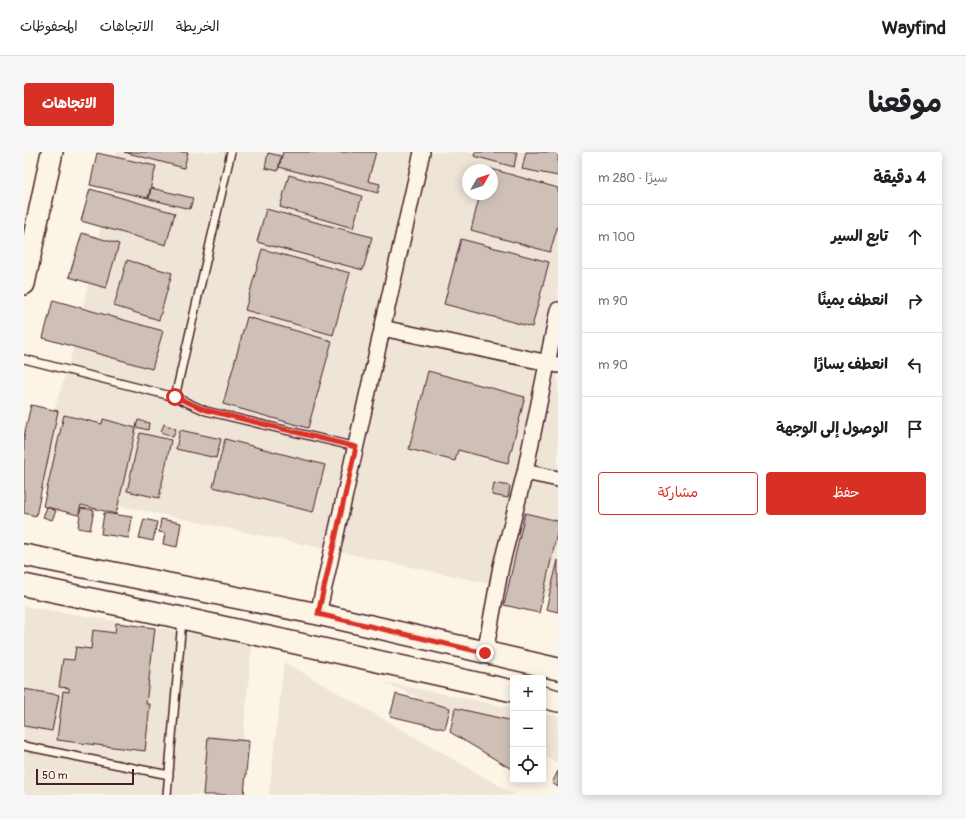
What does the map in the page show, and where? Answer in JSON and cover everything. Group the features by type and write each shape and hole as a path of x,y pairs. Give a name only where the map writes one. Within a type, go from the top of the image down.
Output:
{"street":[{"path":"24,284 52,152"},
{"path":"318,614 422,152"},
{"path":"485,653 500,566 553,364 558,310"},
{"path":"382,328 553,364"},
{"path":"525,472 558,479"},
{"path":"24,555 318,614 558,669"},
{"path":"24,585 182,618 510,690"},
{"path":"546,698 558,700"}],"lane":[{"path":"175,397 231,152"},
{"path":"24,358 175,397 206,410 356,447"},
{"path":"167,795 182,618"},
{"path":"24,746 169,775"}],"shaded area":[{"path":"117,152 558,152 558,598 31,487 76,339"},
{"path":"24,606 252,643 238,795 24,795"},
{"path":"284,662 516,795 269,795"},
{"path":"384,682 510,707 510,741"},
{"path":"546,714 558,716 558,763 546,757"}],"building":[{"path":"124,152 188,152 184,168"},
{"path":"283,152 376,152 368,181 380,184 378,193 279,167"},
{"path":"475,152 517,152 514,167 474,156"},
{"path":"526,152 558,152 558,176 522,169"},
{"path":"97,153 156,166 148,198 90,185"},
{"path":"268,153 281,156 278,171 265,168"},
{"path":"498,171 558,188 558,225 550,252 471,230 478,200 498,200"},
{"path":"289,175 362,196 353,228 280,207"},
{"path":"151,188 193,198 190,209 149,199"},
{"path":"90,189 175,213 166,245 81,221"},
{"path":"266,209 372,237 363,270 257,242"},
{"path":"82,233 119,244 106,288 69,277"},
{"path":"461,239 549,262 532,327 444,304"},
{"path":"262,249 350,273 333,335 245,310"},
{"path":"127,260 172,273 159,320 114,306"},
{"path":"53,300 163,331 152,369 43,338"},
{"path":"247,317 332,341 308,428 223,404"},
{"path":"428,371 525,397 508,463 458,450 455,461 409,449"},
{"path":"31,405 58,411 36,516 24,513 24,436"},
{"path":"64,415 102,424 103,419 136,428 116,514 81,505 78,515 43,506"},
{"path":"138,420 149,423 148,430 136,427"},
{"path":"164,424 176,429 173,437 161,432"},
{"path":"180,430 221,439 216,458 176,449"},
{"path":"140,433 171,440 159,498 127,491"},
{"path":"225,439 325,465 313,512 213,487"},
{"path":"494,483 510,486 508,498 492,495"},
{"path":"47,507 56,511 52,520 43,517"},
{"path":"81,508 94,510 90,530 78,528"},
{"path":"104,513 132,517 129,538 101,534"},
{"path":"525,513 558,521 558,529 539,613 504,605"},
{"path":"144,519 157,522 153,541 139,538"},
{"path":"161,519 181,523 177,547 163,544 165,533 159,532"},
{"path":"558,560 558,612 546,609"},
{"path":"116,623 155,628 146,704 150,704 145,751 57,740 63,691 69,692 69,688 59,687 63,659 74,660 76,647 91,649 93,630 115,633"},
{"path":"24,689 59,695 52,731 24,726"},
{"path":"396,694 450,708 445,729 390,716"},
{"path":"455,708 510,720 510,768 450,732"},
{"path":"208,737 249,741 244,795 203,795"},
{"path":"558,771 558,787 552,783"}],"route":[{"path":"175,397 206,410 356,447 318,614 485,653"}]}
